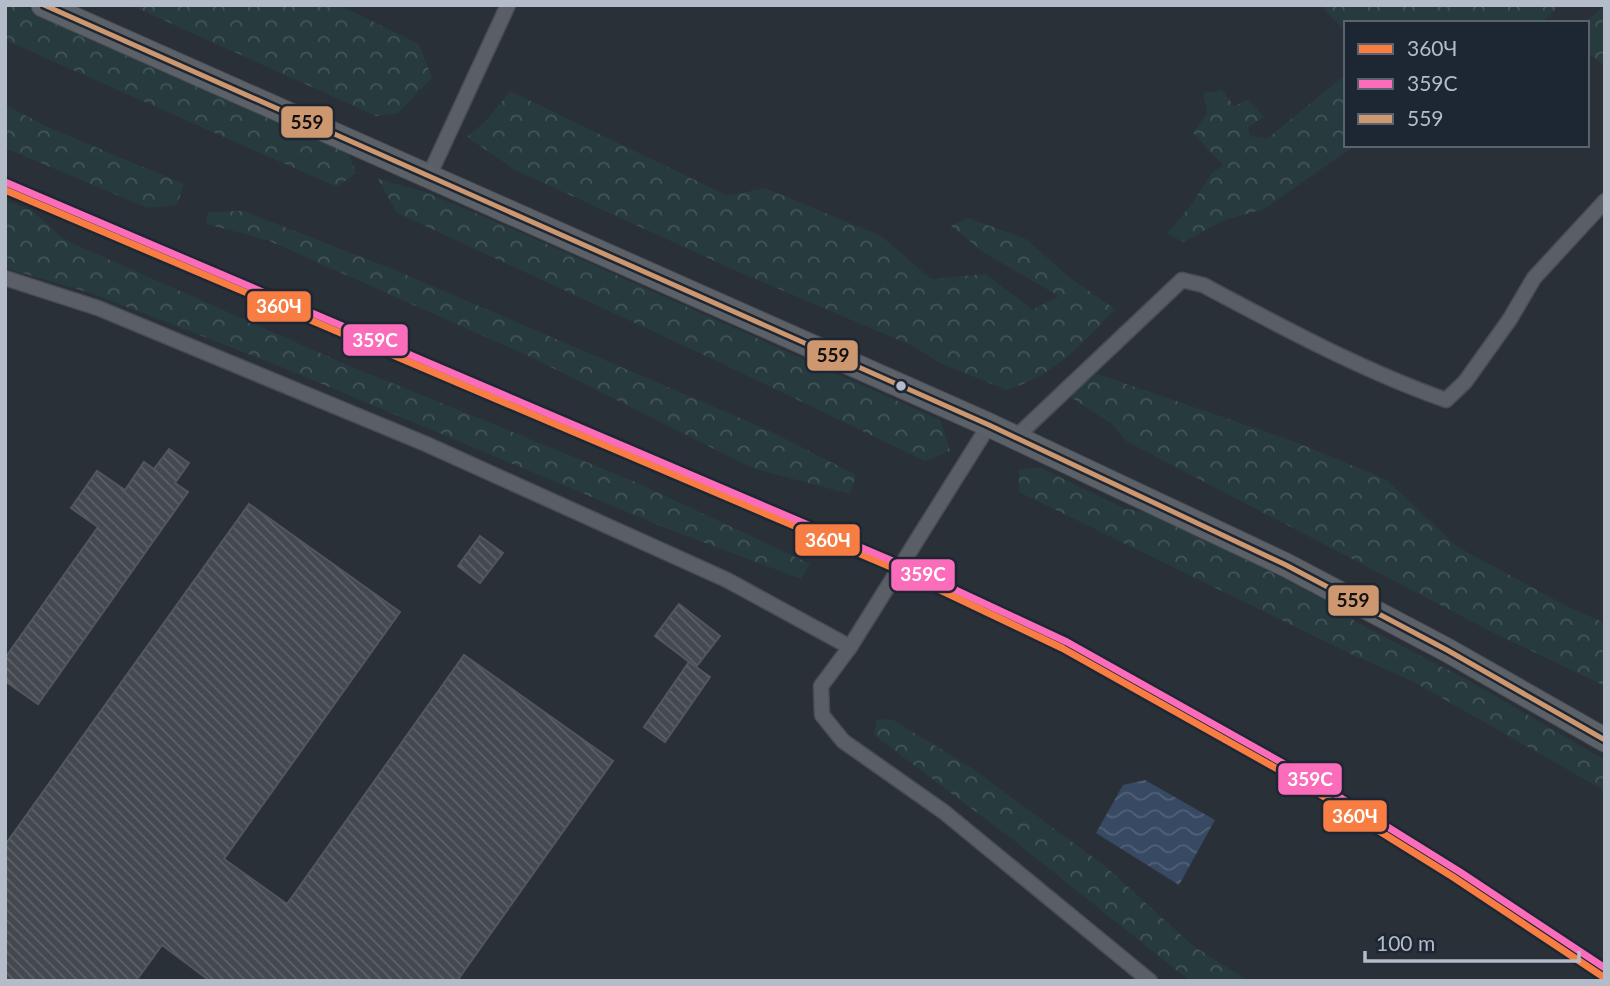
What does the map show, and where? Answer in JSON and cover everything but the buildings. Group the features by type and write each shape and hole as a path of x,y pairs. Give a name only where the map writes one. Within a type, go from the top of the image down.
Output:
{"main road":[{"path":"43,5 989,425 1286,565 1447,650 1605,740"}],"street":[{"path":"428,178 508,5"},
{"path":"1015,438 1182,280 1203,285 1323,348 1446,400 1465,382 1510,319 1534,278 1605,201"},
{"path":"5,278 98,307 426,444 727,580 850,647"},
{"path":"989,425 850,647 821,686 822,715 843,741 944,812 1150,981"}],"green space":[{"path":"5,5 20,5 348,153 356,173 337,187 5,40"},
{"path":"130,5 339,5 419,44 432,78 398,113 376,116"},
{"path":"1320,5 1560,5 1543,21 1344,21 1344,30"},
{"path":"1605,5 1605,66 1589,54 1587,21"},
{"path":"1344,76 1344,147 1353,147 1264,209 1222,221 1184,242 1167,234 1191,205 1211,174 1223,165 1193,133 1207,113 1203,93 1222,90 1234,106 1248,100 1264,117 1248,127 1250,136 1267,139"},
{"path":"510,91 728,196 765,188 881,236 931,279 985,274 1033,310 1059,296 983,252 951,226 968,218 1026,239 1070,278 1115,309 1054,367 1007,390 942,364 913,346 739,272 515,170 467,137 488,119"},
{"path":"5,105 50,128 184,184 177,205 148,208 5,148"},
{"path":"378,179 425,192 513,229 940,420 950,451 925,461 397,213"},
{"path":"5,200 32,211 65,240 345,364 638,483 810,564 801,579 668,529 279,366 91,293 5,268"},
{"path":"243,211 390,268 770,431 856,475 850,494 752,468 533,358 267,240 206,224 208,212"},
{"path":"1097,374 1293,441 1387,480 1456,546 1570,608 1605,623 1605,686 1496,634 1126,441 1112,424 1069,396"},
{"path":"1041,468 1126,509 1152,513 1345,609 1354,621 1471,682 1605,760 1605,791 1412,681 1353,655 1019,492 1019,469"},
{"path":"877,719 893,720 970,767 1105,866 1193,946 1249,981 1190,981 1016,842 874,735"}],"water":[{"path":"1145,780 1215,820 1179,885 1096,833 1123,785"}],"transit line":[{"name":"559","path":"44,5 989,425 1286,565 1447,650 1605,740"},
{"name":"359С","path":"5,182 902,565 1067,642 1304,775 1460,872 1605,968"},
{"name":"360Ч","path":"5,190 898,570 1062,648 1297,780 1453,877 1605,978"}]}
